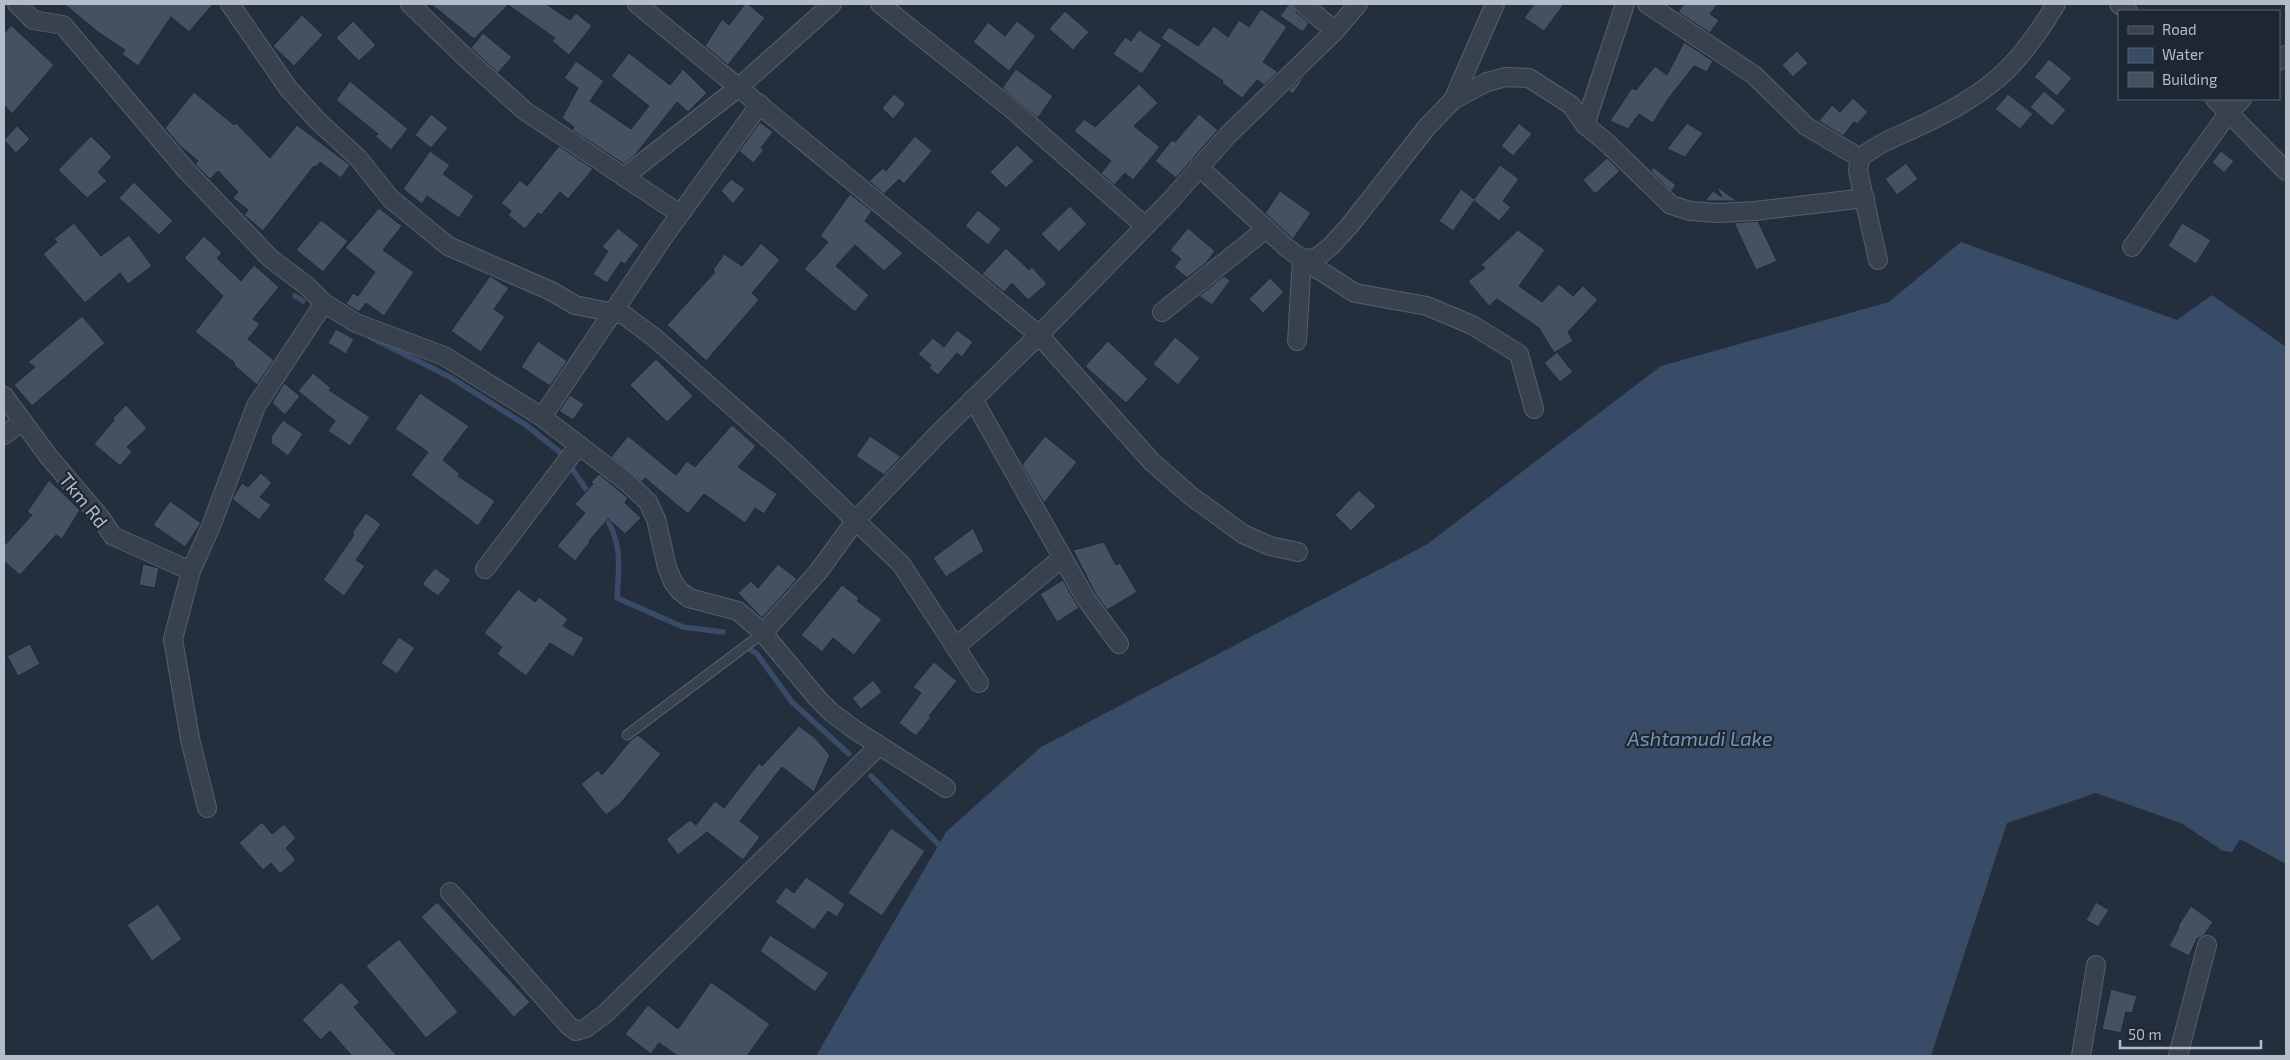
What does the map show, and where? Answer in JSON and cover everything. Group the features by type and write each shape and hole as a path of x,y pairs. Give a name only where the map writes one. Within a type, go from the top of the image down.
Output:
{"street":[{"path":"17,4 33,20 63,25 186,170 270,258 307,286 324,303 356,323 444,356 542,417 627,482 648,502 656,519 667,567 673,582 680,591 689,598 720,604 738,611 763,633 818,699 855,730 946,788"},
{"path":"230,4 288,88 317,120 358,158 391,199 448,246 551,291 575,305 611,314 624,315 655,338 785,453 901,564 979,683"},
{"path":"410,4 467,59 525,110 680,214"},
{"path":"637,4 1039,335 1152,462 1191,496 1243,534 1270,546 1298,552"},
{"path":"624,177 739,87 832,4"},
{"path":"880,4 1006,104 1145,226"},
{"path":"1303,4 1335,31"},
{"path":"763,633 818,572 856,520 1145,226 1228,135 1335,31 1358,4"},
{"path":"1453,100 1495,4"},
{"path":"1585,125 1625,4"},
{"path":"1647,4 1754,75 1806,126 1860,158"},
{"path":"1878,260 1858,171 1860,158 1873,148 1970,100 1999,79 2016,63 2040,31 2056,4"},
{"path":"1302,258 1316,258 1331,246 1385,182 1427,127 1453,100 1488,82 1506,77 1529,78 1571,104 1585,125 1606,142 1671,205 1690,211 1719,213 1755,211 1865,198"},
{"path":"2216,100 2286,171"},
{"path":"2132,247 2229,112 2241,100"},
{"path":"542,417 680,214 760,104"},
{"path":"1199,167 1266,229 1302,258 1355,293 1426,306 1472,325 1519,354 1534,409"},
{"path":"1162,312 1266,229"},
{"path":"1297,341 1302,258"},
{"path":"207,808 190,739 173,639 191,571 211,526 256,406 324,303"},
{"name":"Tkm Rd","path":"4,396 73,487 100,516 113,536 191,571"},
{"path":"973,399 1086,599 1120,644"},
{"path":"4,435 22,422"},
{"path":"486,569 579,445"},
{"path":"955,647 1062,558"},
{"path":"450,892 569,1026 576,1031 586,1028 606,1014 879,746"},
{"path":"2178,1056 2207,946"},
{"path":"2081,1056 2096,965"}],"lane":[{"path":"627,735 763,633"}],"water":[{"name":"Ashtamudi Lake","path":"1961,242 2177,320 2212,295 2286,347 2286,864 2240,839 2232,852 2223,851 2181,823 2096,793 2007,823 1931,1056 816,1056 946,832 1041,747 1426,545 1661,366 1889,302"}],"building":[{"path":"64,4 213,4 189,32 171,17 138,66 122,54 125,50 98,32"},
{"path":"431,4 546,4 570,20 576,13 592,26 569,55 552,41 555,38 508,5 474,39"},
{"path":"745,4 748,4 765,18 728,65 705,46 722,19 729,25"},
{"path":"1289,4 1293,4 1296,12 1309,23 1303,32 1280,16"},
{"path":"1534,4 1564,4 1544,31 1524,18"},
{"path":"1684,4 1718,4 1710,14 1719,20 1710,33 1678,12"},
{"path":"1261,9 1287,27 1263,62 1278,72 1264,85 1257,80 1242,98 1222,83 1223,81 1161,38 1169,27 1198,46 1214,26 1228,37 1239,20 1249,27"},
{"path":"1065,11 1089,32 1073,50 1049,29"},
{"path":"302,15 323,35 294,66 273,46"},
{"path":"353,21 376,45 359,61 336,38"},
{"path":"1017,21 1036,36 1009,71 973,42 988,22 1005,36"},
{"path":"11,25 54,65 12,114 4,105 4,34"},
{"path":"1139,30 1162,45 1142,74 1113,54 1125,37 1131,41"},
{"path":"483,33 512,57 498,73 471,48"},
{"path":"1684,42 1713,61 1707,72 1694,66 1668,99 1653,123 1639,114 1628,129 1610,121 1632,88 1636,90 1655,66 1667,75"},
{"path":"1797,51 1808,63 1793,77 1782,65"},
{"path":"629,53 670,85 683,69 707,93 688,112 677,102 635,155 624,164 572,130 574,127 562,118 578,88 564,78 576,61 604,81 590,101 631,129 649,106 611,76"},
{"path":"2049,59 2072,78 2057,96 2034,77"},
{"path":"1016,69 1053,96 1038,118 1002,88"},
{"path":"1307,73 1293,94 1288,91"},
{"path":"350,81 408,129 391,150 375,136 378,134 336,100"},
{"path":"1139,84 1158,103 1134,126 1160,147 1133,180 1125,173 1114,185 1101,173 1111,161 1074,131 1084,119 1095,127"},
{"path":"2044,91 2066,110 2052,126 2030,107"},
{"path":"194,92 234,125 236,123 270,158 297,125 350,165 341,178 320,162 316,167 314,166 263,231 244,215 248,210 233,198 238,192 218,171 210,179 195,164 198,161 179,145 165,128"},
{"path":"894,94 906,104 893,119 882,108"},
{"path":"2008,94 2033,114 2020,129 1995,109"},
{"path":"1853,98 1868,112 1857,124 1854,122 1843,136 1819,121 1832,105 1840,112"},
{"path":"431,114 448,128 431,148 415,135"},
{"path":"1199,114 1218,130 1176,178 1155,161 1172,140 1175,142"},
{"path":"760,122 773,132 761,148 764,150 753,163 739,151"},
{"path":"1519,123 1532,134 1513,156 1501,146"},
{"path":"1687,123 1703,133 1685,157 1667,149"},
{"path":"17,126 30,139 16,153 4,140"},
{"path":"91,136 112,157 98,172 107,181 87,198 58,170"},
{"path":"915,136 932,151 904,184 899,179 884,194 869,181 883,168 886,171"},
{"path":"1017,145 1034,161 1006,188 990,172"},
{"path":"559,146 593,169 568,199 560,192 541,215 538,213 525,229 508,215 511,211 501,203 520,180 527,186"},
{"path":"430,151 450,165 443,174 474,196 459,218 427,196 422,204 403,189"},
{"path":"2221,151 2234,161 2224,173 2212,162"},
{"path":"1607,158 1620,171 1595,194 1583,180"},
{"path":"1906,163 1918,179 1897,195 1885,179"},
{"path":"1500,165 1519,179 1503,201 1511,207 1499,221 1474,201 1453,231 1439,221 1461,189 1474,199"},
{"path":"1653,167 1676,185 1671,191 1651,171"},
{"path":"731,179 745,189 733,204 721,191"},
{"path":"134,182 173,221 159,235 119,198"},
{"path":"1716,186 1737,201 1705,201 1713,191 1722,197"},
{"path":"1280,191 1311,213 1293,239 1265,213"},
{"path":"850,194 872,211 865,221 903,253 884,271 855,245 836,266 869,295 855,312 804,269 828,242 820,236"},
{"path":"1070,206 1087,224 1059,252 1041,234"},
{"path":"379,208 402,226 383,250 414,272 384,316 366,303 359,312 346,304 353,293 358,296 375,272 345,248"},
{"path":"978,210 1001,229 988,245 965,226"},
{"path":"321,220 348,241 323,272 296,250"},
{"path":"1758,221 1777,261 1756,270 1734,223"},
{"path":"74,223 101,256 129,235 152,266 128,284 120,273 85,303 43,254 57,242 54,239"},
{"path":"2182,223 2211,240 2196,264 2168,246"},
{"path":"618,228 639,245 625,264 621,262 607,283 593,274 608,251 602,247"},
{"path":"1188,228 1215,251 1206,263 1187,278 1174,267 1181,259 1170,250"},
{"path":"1518,230 1545,250 1519,286 1542,302 1559,284 1573,296 1583,286 1598,300 1568,332 1573,341 1554,353 1539,328 1497,299 1489,306 1468,281 1485,268 1481,265"},
{"path":"204,236 222,253 217,258 241,281 254,265 279,287 253,319 260,324 248,339 274,360 257,385 234,365 235,363 195,332 223,296 184,258"},
{"path":"761,243 780,260 752,293 759,300 706,361 667,325 715,272 713,270 724,254 742,266"},
{"path":"1006,248 1029,270 1032,267 1047,284 1028,300 1012,283 1004,292 982,274"},
{"path":"490,276 509,288 494,309 505,317 481,352 451,331"},
{"path":"1224,276 1230,281 1212,305 1199,296"},
{"path":"1270,278 1284,292 1263,313 1249,299"},
{"path":"82,316 105,343 32,406 14,385 35,367 28,362"},
{"path":"336,329 354,339 346,354 328,343"},
{"path":"957,330 973,342 962,357 957,353 938,375 929,368 931,365 918,354 933,338 944,347"},
{"path":"1175,337 1200,358 1178,385 1153,364"},
{"path":"538,341 567,361 550,386 521,367"},
{"path":"1108,341 1148,379 1126,403 1085,366"},
{"path":"1557,352 1573,372 1560,382 1544,363"},
{"path":"656,359 693,396 667,422 630,385"},
{"path":"313,373 331,388 329,390 370,417 350,446 328,431 335,421 298,391"},
{"path":"284,383 300,396 285,415 272,403"},
{"path":"420,393 469,426 443,460 460,474 458,476 495,501 478,526 411,475 428,452 395,429"},
{"path":"570,395 584,404 573,420 559,411"},
{"path":"126,405 147,428 127,447 132,452 120,466 94,444 114,420 113,418"},
{"path":"283,420 303,434 288,456 271,443 271,437"},
{"path":"732,425 756,446 738,467 777,494 764,514 755,508 745,523 704,494 688,514 645,478 642,482 611,457 628,436 676,475 687,461 695,467"},
{"path":"870,436 901,457 884,475 856,456"},
{"path":"1045,436 1077,462 1044,503 1022,465"},
{"path":"261,473 272,483 260,497 271,505 259,520 232,499 242,483 248,487"},
{"path":"599,474 628,498 625,503 641,518 625,534 608,519 575,561 557,546 585,513 575,504 593,484 591,482"},
{"path":"49,480 80,510 62,539 56,535 20,575 4,561 4,546 32,515 27,512"},
{"path":"1359,490 1376,506 1351,531 1335,515"},
{"path":"170,501 201,523 185,547 153,525"},
{"path":"366,513 381,524 356,560 365,566 344,596 323,580 354,535 352,533"},
{"path":"973,528 984,551 946,577 933,558"},
{"path":"1104,542 1116,565 1120,563 1137,592 1107,610 1095,593 1073,550"},
{"path":"143,564 159,568 155,588 139,585"},
{"path":"778,564 797,579 762,618 738,593 751,581 758,588"},
{"path":"435,568 451,580 438,596 422,584"},
{"path":"1063,580 1079,608 1057,622 1040,594"},
{"path":"842,585 859,598 857,601 882,619 854,655 833,638 822,652 801,635"},
{"path":"518,589 535,602 539,597 568,619 563,626 584,638 573,657 550,643 526,676 497,654 502,647 484,633"},
{"path":"399,637 415,648 397,674 381,663"},
{"path":"30,644 40,664 18,676 7,656"},
{"path":"934,662 957,681 929,716 931,717 916,736 899,723 921,693 913,687"},
{"path":"873,680 882,692 861,709 852,698"},
{"path":"799,726 815,738 830,755 814,792 782,767 740,821 760,837 743,860 707,832 678,855 666,839 690,820 696,825 715,801 724,808 759,763 762,766"},
{"path":"638,735 661,754 620,804 606,815 581,784 598,770 602,775 631,740"},
{"path":"262,822 272,834 284,824 296,838 286,848 296,860 280,874 271,863 263,870 239,843"},
{"path":"891,828 925,851 882,916 848,893"},
{"path":"806,877 845,904 837,917 828,911 814,930 775,902 786,887 794,893"},
{"path":"437,902 530,1002 514,1017 421,917"},
{"path":"2096,902 2109,910 2098,927 2086,920"},
{"path":"158,904 182,939 152,961 127,925"},
{"path":"2191,906 2213,922 2204,935 2197,939 2189,956 2169,946 2178,926"},
{"path":"770,935 829,973 815,992 760,951"},
{"path":"399,939 458,1012 426,1038 366,966"},
{"path":"341,982 360,1002 354,1007 397,1056 352,1056 330,1031 321,1040 302,1020"},
{"path":"711,982 770,1024 747,1056 678,1056 659,1043 651,1054 625,1034 648,1005 678,1029"},
{"path":"2111,989 2137,996 2132,1013 2126,1012 2121,1033 2102,1029"}],"waterway":[{"path":"295,296 303,301"},
{"path":"370,337 450,377 526,425 562,454 590,495"},
{"path":"604,515 610,525 617,545 619,565 617,598 683,627 723,632"},
{"path":"746,647 757,654 792,702 849,754"},
{"path":"871,776 945,851"}]}
